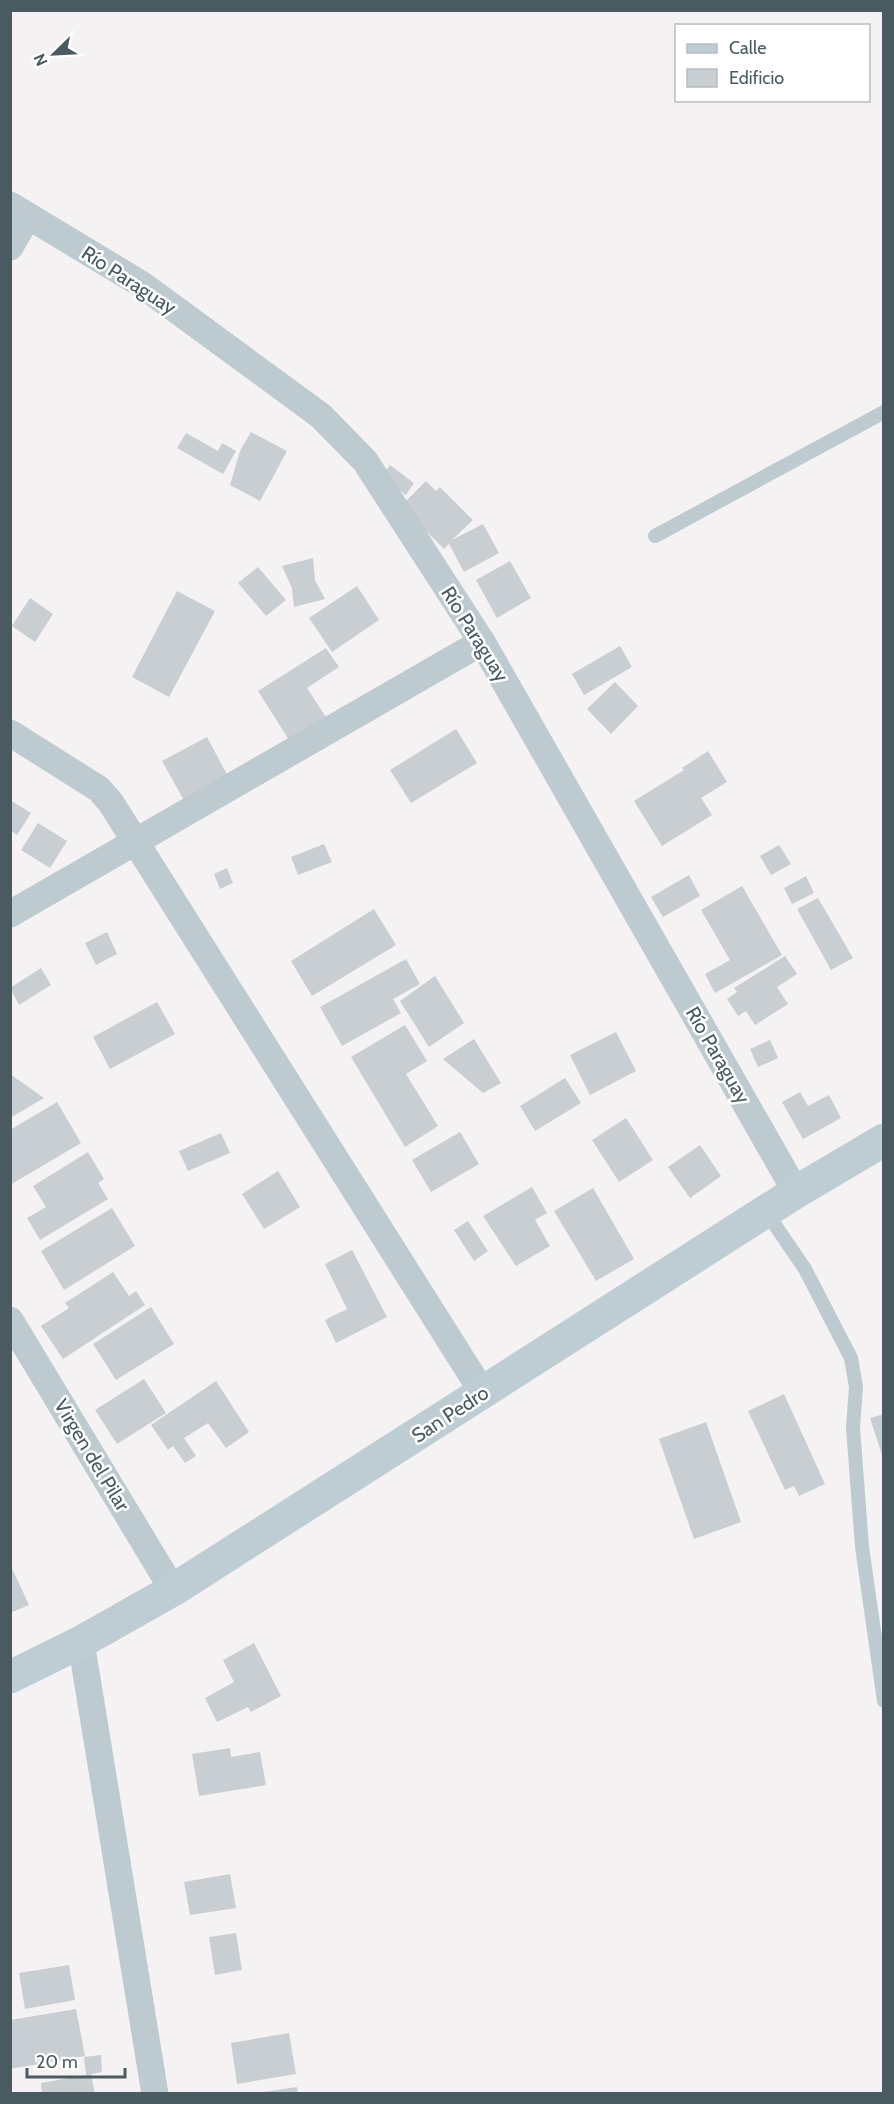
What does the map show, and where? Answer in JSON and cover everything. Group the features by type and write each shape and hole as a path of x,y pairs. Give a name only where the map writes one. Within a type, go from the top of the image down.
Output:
{"main road":[{"name":"San Pedro","path":"10,1677 81,1642 174,1590 796,1192 884,1140"}],"street":[{"path":"10,247 19,211"},
{"name":"Río Paraguay","path":"19,211 141,284 321,416 365,460 482,642 796,1192"},
{"path":"10,914 482,642"},
{"path":"10,733 99,789 111,803 483,1393"},
{"name":"Virgen del Pilar","path":"10,1320 174,1590"},
{"path":"81,1642 155,2094"}],"lane":[{"path":"655,536 884,412"},
{"path":"766,1212 805,1269 851,1358 856,1388 853,1427 862,1547 884,1701"}],"building":[{"path":"251,432 287,451 260,501 230,485 240,451"},
{"path":"186,433 218,451 222,443 236,451 223,474 177,448"},
{"path":"390,465 414,483 406,495 381,477"},
{"path":"426,481 436,491 440,487 473,520 452,540 483,524 499,553 464,572 449,544 444,549 411,516 404,503"},
{"path":"313,558 315,580 325,599 294,607 292,588 282,566"},
{"path":"510,561 531,598 497,618 476,580"},
{"path":"258,567 286,600 266,616 238,583"},
{"path":"357,586 379,620 332,652 309,618"},
{"path":"177,591 215,611 169,697 132,677"},
{"path":"30,598 53,614 35,642 12,626"},
{"path":"620,646 632,667 584,695 572,674"},
{"path":"326,648 339,667 307,688 331,725 294,748 258,691"},
{"path":"615,682 638,706 611,734 587,709"},
{"path":"456,729 477,763 411,803 390,770"},
{"path":"207,737 230,780 186,804 162,761"},
{"path":"708,751 727,782 701,798 712,815 662,846 634,801 684,770 682,768"},
{"path":"10,800 31,813 17,835 10,830"},
{"path":"38,823 67,841 50,868 21,850"},
{"path":"324,844 332,862 298,875 291,857"},
{"path":"779,845 791,864 771,875 760,856"},
{"path":"227,868 233,883 220,889 214,874"},
{"path":"689,875 700,896 663,917 651,897"},
{"path":"806,876 814,893 792,904 784,888"},
{"path":"742,886 782,955 715,993 705,974 730,960 701,910"},
{"path":"818,898 853,958 831,970 797,909"},
{"path":"374,909 396,945 312,996 291,961"},
{"path":"107,932 117,954 96,965 85,943"},
{"path":"785,956 797,974 777,987 788,1004 755,1025 746,1011 738,1016 727,999 737,992 734,988"},
{"path":"406,959 420,984 393,999 401,1013 342,1046 320,1007"},
{"path":"41,968 51,985 19,1005 10,988"},
{"path":"435,976 464,1023 429,1047 400,1001"},
{"path":"157,1002 175,1034 110,1069 93,1037"},
{"path":"405,1025 427,1061 406,1074 438,1126 405,1147 351,1057"},
{"path":"616,1032 636,1071 590,1095 570,1055"},
{"path":"474,1039 501,1083 483,1093 443,1059"},
{"path":"770,1040 778,1058 758,1067 750,1049"},
{"path":"10,1074 44,1098 10,1118"},
{"path":"565,1078 581,1103 535,1131 520,1106"},
{"path":"800,1092 808,1106 829,1095 841,1118 803,1139 782,1102"},
{"path":"57,1102 81,1143 10,1185 10,1130"},
{"path":"626,1118 653,1160 619,1182 592,1140"},
{"path":"460,1132 479,1164 431,1192 412,1160"},
{"path":"221,1133 230,1153 188,1171 179,1151"},
{"path":"700,1145 721,1176 690,1198 668,1167"},
{"path":"88,1152 104,1179 98,1183 108,1199 40,1240 27,1218 46,1207 33,1186"},
{"path":"278,1171 300,1207 264,1229 242,1194"},
{"path":"532,1187 547,1213 535,1220 550,1246 516,1266 483,1216"},
{"path":"593,1188 634,1259 596,1281 554,1211"},
{"path":"112,1208 135,1246 64,1290 41,1251"},
{"path":"468,1221 488,1251 474,1261 454,1230"},
{"path":"352,1250 387,1317 336,1343 325,1320 347,1309 325,1264"},
{"path":"113,1272 129,1296 136,1291 145,1305 63,1359 41,1326 69,1308 65,1303"},
{"path":"151,1307 174,1344 116,1380 93,1344"},
{"path":"144,1379 166,1413 117,1444 95,1410"},
{"path":"216,1381 249,1432 226,1448 208,1423 184,1438 196,1456 185,1463 173,1446 168,1450 151,1425"},
{"path":"784,1394 825,1484 799,1496 794,1486 785,1490 748,1411"},
{"path":"884,1414 884,1458 883,1458 870,1418"},
{"path":"706,1422 741,1522 694,1539 659,1439"},
{"path":"10,1564 29,1605 10,1613"},
{"path":"254,1643 281,1696 251,1712 248,1707 217,1722 205,1698 234,1682 223,1660"},
{"path":"230,1748 231,1757 260,1752 266,1785 199,1796 192,1754"},
{"path":"230,1874 236,1908 190,1915 184,1882"},
{"path":"236,1933 242,1970 215,1975 209,1937"},
{"path":"69,1965 75,2000 25,2009 19,1973"},
{"path":"76,2009 85,2056 10,2069 10,2020"},
{"path":"289,2033 296,2074 237,2084 231,2043"},
{"path":"101,2055 102,2072 91,2074 95,2094 42,2094 41,2083 86,2075 84,2057"},
{"path":"297,2087 298,2094 263,2094 263,2092"}]}
